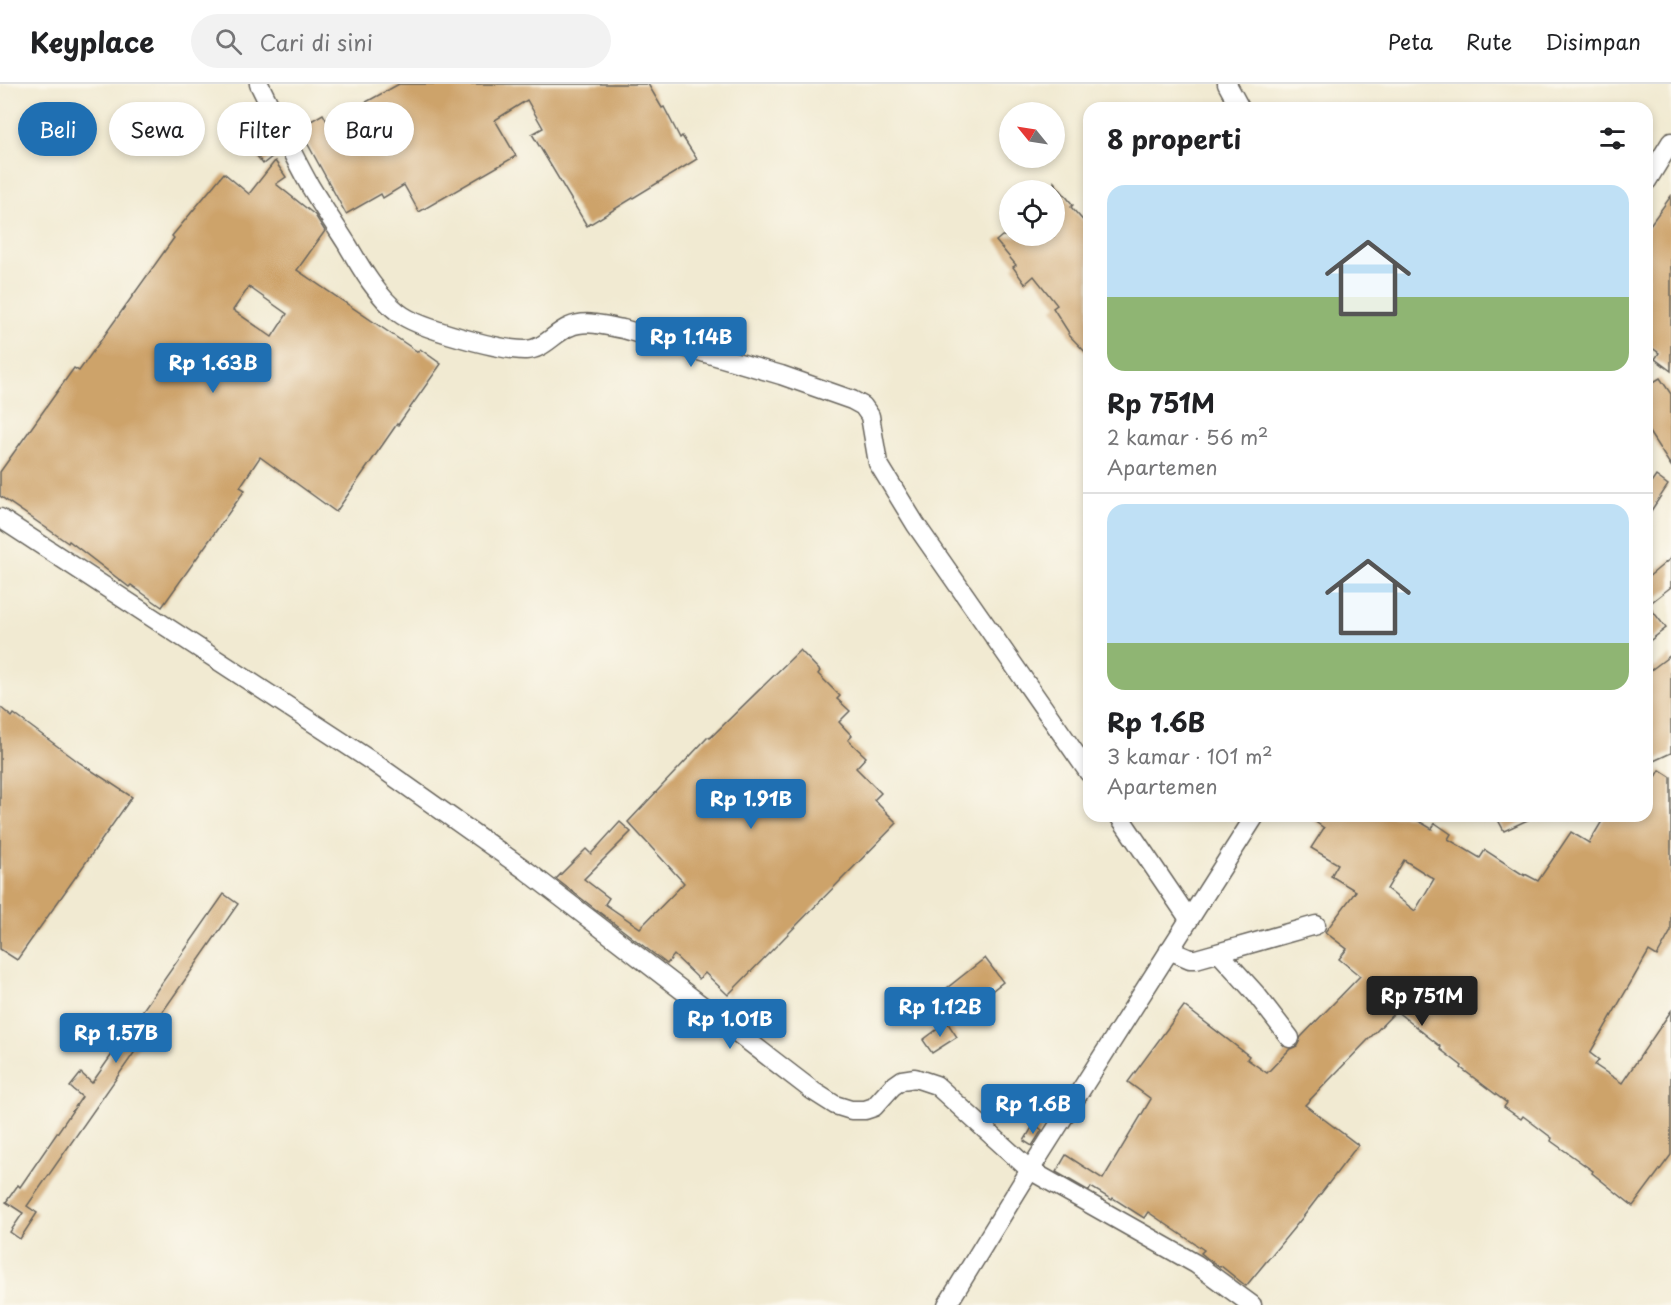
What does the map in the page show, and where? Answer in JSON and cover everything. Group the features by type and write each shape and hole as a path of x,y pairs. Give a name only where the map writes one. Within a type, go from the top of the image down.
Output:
{"street":[{"path":"259,84 310,185 366,276 398,313 409,320 506,349 526,350 542,345 570,326 583,323 614,327 781,375 863,406 870,416 874,429 878,463 916,525 1083,764"},
{"path":"1227,84 1237,102"},
{"path":"1653,171 1671,142"},
{"path":"0,518 373,762 527,871 813,1091 835,1105 850,1110 865,1110 874,1107 892,1087 902,1080 915,1078 936,1085 1030,1170 1196,1264 1252,1305"},
{"path":"1123,822 1189,919"},
{"path":"947,1305 1251,822"},
{"path":"1169,950 1190,959 1316,925"},
{"path":"1219,953 1256,994 1290,1038"}],"building":[{"path":"399,84 648,84 662,108 664,107 680,138 682,136 697,159 587,226 532,134 543,128 527,100 495,120 516,156 419,212 404,185 383,198 381,194 346,214 312,152 312,120 323,114 324,116 324,156 414,156 414,102 366,102"},
{"path":"257,156 273,156 263,164"},
{"path":"275,161 286,177 276,184 315,215 325,231 297,270 418,352 420,349 441,364 336,512 260,457 240,487 245,490 162,607 131,585 129,587 69,541 68,543 0,496 0,472 74,368 79,371 174,238 172,236 224,173 249,194","holes":["249,287 287,314 272,337 233,310"]},
{"path":"1065,195 1073,205 1071,207 1083,220 1083,350 1068,334 1053,308 1057,305 1034,276 1025,284 1013,267 1016,265 1000,246 1065,246"},
{"path":"1671,196 1671,371 1655,359 1659,353 1653,348 1653,221"},
{"path":"1660,378 1671,394 1671,466 1653,438 1653,382"},
{"path":"1656,476 1668,485 1653,508 1653,480"},
{"path":"1671,558 1671,587 1653,601 1653,573"},
{"path":"1653,611 1666,628 1653,638"},
{"path":"800,650 820,671 818,674 840,696 837,699 850,711 839,722 852,736 848,740 866,757 856,768 881,793 874,800 897,823 728,995 705,973 699,979 674,955 667,964 556,879 586,849 591,854 620,822 631,832 584,879 609,898 605,904 640,928 684,883 628,822 708,737 710,738"},
{"path":"1671,655 1671,753 1653,761 1653,668"},
{"path":"0,707 12,717 14,714 80,763 132,797 17,960 0,949"},
{"path":"1660,770 1671,777 1671,931 1657,956 1649,951 1590,1053 1599,1060 1595,1065 1622,1083 1671,1011 1671,1155 1633,1206 1592,1173 1593,1171 1551,1141 1552,1138 1523,1116 1521,1119 1504,1107 1507,1103 1461,1068 1462,1066 1440,1049 1441,1047 1396,1011 1305,1105 1358,1145 1246,1286 1201,1253 1204,1250 1148,1212 1144,1218 1113,1198 1112,1200 1091,1187 1089,1191 1056,1172 1066,1155 1103,1179 1151,1099 1128,1082 1184,1006 1249,1056 1247,1059 1267,1073 1290,1049 1297,1046 1301,1037 1360,976 1339,959 1347,949 1325,932 1356,891 1331,876 1338,864 1311,848 1324,828 1316,822 1420,822 1432,829 1435,823 1451,834 1448,839 1480,858 1485,850 1525,876 1523,873 1538,881 1571,832 1589,843 1601,822 1653,822 1653,782","holes":["1404,860 1434,879 1415,911 1387,889"]},
{"path":"1499,822 1523,822 1504,831"},
{"path":"224,894 238,904 27,1206 37,1213 20,1239 10,1232 23,1213 6,1202 18,1185 20,1187 82,1097 70,1087 81,1073 92,1083"},
{"path":"985,958 1003,982 960,1016 942,992"},
{"path":"947,1022 957,1037 932,1053 923,1040"},
{"path":"1034,1124 1042,1130 1032,1146 1024,1141"}]}
